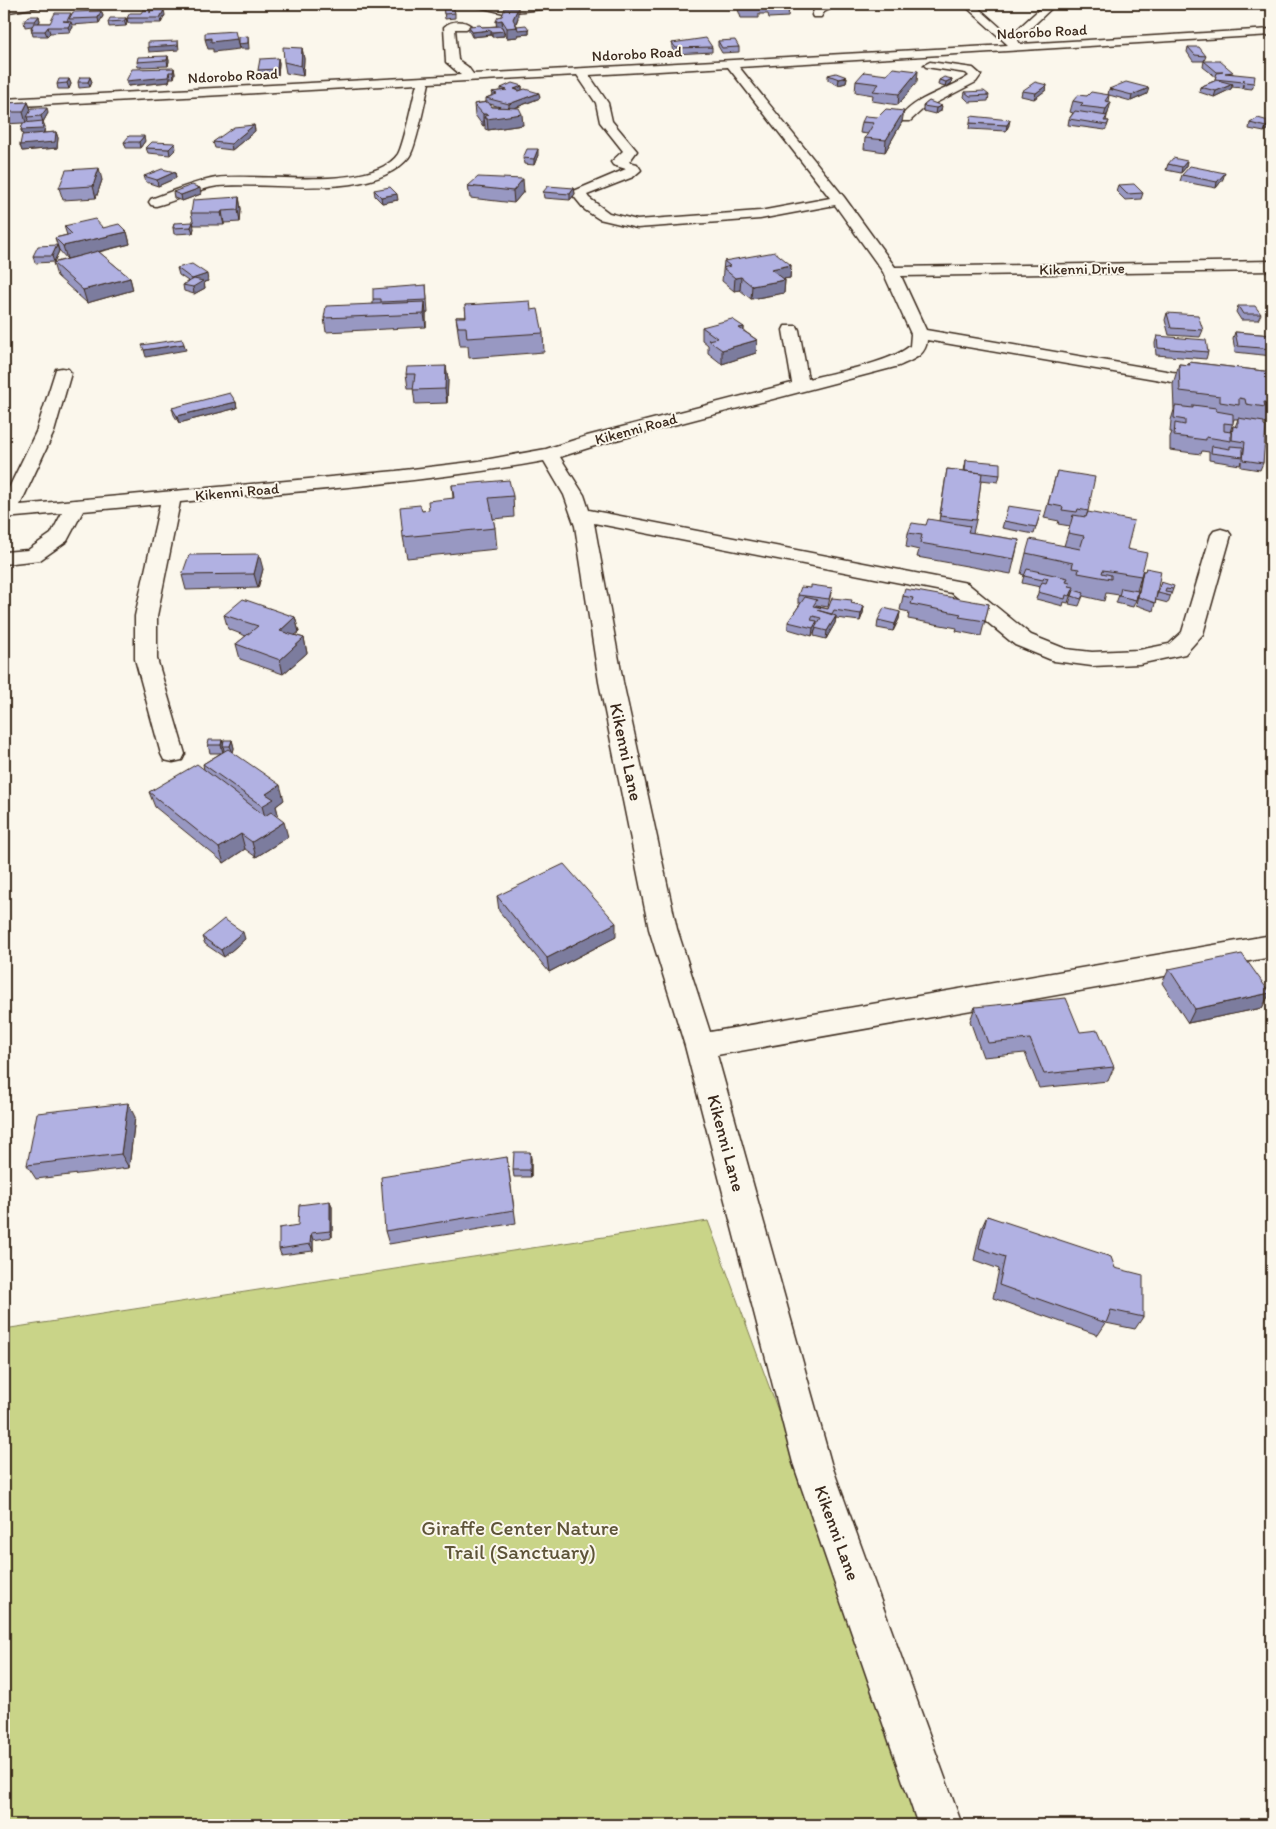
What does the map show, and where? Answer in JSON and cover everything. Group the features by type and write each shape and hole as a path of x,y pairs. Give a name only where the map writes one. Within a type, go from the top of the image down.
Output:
{"street":[{"path":"4,10 37,4"},
{"path":"479,4 514,10 561,4"},
{"path":"817,15 819,10 835,4"},
{"path":"968,4 1014,45 1051,4"},
{"path":"466,26 458,24 449,27 452,62 464,69 469,78"},
{"name":"Ndorobo Road","path":"4,103 731,64 1014,45 1272,32"},
{"path":"852,56 969,70 975,75 972,79 918,107 906,118"},
{"path":"731,64 839,200 891,272 919,334 1172,377 1254,387 1272,386"},
{"path":"581,72 602,102 606,122 630,151 626,158 618,162 632,166 634,170 580,192 579,194 588,205 609,219 637,224 760,215 839,200"},
{"path":"156,202 195,187 218,182 303,183 344,180 377,174 393,168 404,154 424,81"},
{"name":"Kikenni Drive","path":"891,272 1272,266"},
{"path":"791,330 801,386"},
{"name":"Kikenni Road","path":"5,512 396,478 479,467 549,454 594,440 893,362 910,355 918,348 919,334"},
{"path":"5,512 45,432 62,373"},
{"name":"Kikenni Lane","path":"549,454 574,495 585,526 611,682 663,929 700,1046 812,1463 940,1825"},
{"path":"171,498 146,616 146,659 173,754"},
{"path":"4,558 33,556 60,537 75,506"},
{"path":"580,514 959,588 1023,640 1062,656 1092,659 1139,657 1177,649 1192,634 1221,535"},
{"path":"700,1046 1272,946"}],"green space":[{"name":"Giraffe Center Nature Trail (Sanctuary)","path":"708,1221 931,1825 4,1825 4,1329"}],"building":[{"path":"740,4 768,4 758,5 759,8 741,8"},
{"path":"768,4 787,4 789,7 770,8"},
{"path":"443,6 453,6 455,13 444,14"},
{"path":"505,8 518,8 513,19 517,27 507,28 502,20 496,21 498,17 502,16"},
{"path":"143,10 150,10 150,13 151,10 164,10 160,18 127,18 130,13 141,13"},
{"path":"101,11 98,18 69,19 73,12"},
{"path":"55,13 71,13 67,21 63,21 71,22 68,27 48,27 45,31 31,31 34,23 50,23"},
{"path":"28,16 39,16 35,21 24,21"},
{"path":"110,18 126,18 124,21 108,22"},
{"path":"480,25 482,27 501,26 504,31 472,32 469,26"},
{"path":"526,25 529,29 518,30 517,26"},
{"path":"235,31 237,39 211,42 211,38 205,39 205,33"},
{"path":"248,36 248,43 238,44 238,37"},
{"path":"706,38 712,47 676,48 672,43"},
{"path":"735,40 739,47 722,48 718,41"},
{"path":"178,41 178,45 148,47 148,42"},
{"path":"283,47 302,48 301,66 284,62"},
{"path":"1188,47 1199,47 1206,56 1195,55"},
{"path":"168,56 167,60 137,62 138,57"},
{"path":"278,58 277,69 258,70 260,59"},
{"path":"1204,61 1220,61 1233,72 1225,73 1255,76 1254,83 1244,82 1244,79 1243,82 1215,79 1217,73 1223,72 1217,72"},
{"path":"174,68 173,72 169,72 168,77 126,81 132,69"},
{"path":"893,68 918,71 899,94 873,91 879,84 856,81 864,72 887,75"},
{"path":"836,73 847,77 839,79 828,75"},
{"path":"80,77 90,77 88,82 78,82"},
{"path":"944,77 952,79 946,82 939,80"},
{"path":"59,79 69,79 67,83 57,84"},
{"path":"1217,80 1233,84 1216,91 1200,87"},
{"path":"1035,82 1047,85 1036,93 1022,91"},
{"path":"1126,82 1149,88 1132,95 1109,89"},
{"path":"512,83 522,86 514,89 519,91 525,89 539,93 509,104 486,98 497,94 492,92 507,90 501,88"},
{"path":"984,91 989,95 970,96 965,92"},
{"path":"1091,92 1109,95 1105,101 1111,102 1106,109 1080,106 1083,103 1073,101 1078,95 1087,96"},
{"path":"929,101 942,106 936,108 923,106"},
{"path":"28,102 23,112 4,112 4,103"},
{"path":"488,102 492,107 519,108 522,114 487,119 484,117 488,114 483,114 474,104"},
{"path":"32,108 47,108 41,116 27,117"},
{"path":"886,109 904,111 886,140 865,138 874,123 862,122 865,116 878,117"},
{"path":"1075,111 1107,116 1104,121 1109,121 1107,125 1069,119"},
{"path":"971,116 1010,120 1007,125 970,123"},
{"path":"1258,118 1272,123 1266,127 1250,123"},
{"path":"43,121 42,129 21,130 23,123"},
{"path":"254,125 231,144 213,142 234,127"},
{"path":"56,132 55,142 20,145 22,135"},
{"path":"129,136 144,136 139,142 124,142"},
{"path":"152,142 175,143 169,149 146,148"},
{"path":"527,149 538,149 534,159 523,158"},
{"path":"1173,158 1187,161 1182,167 1168,164"},
{"path":"1190,166 1225,173 1217,182 1182,175"},
{"path":"99,168 93,186 59,188 66,170"},
{"path":"162,169 175,172 157,180 144,176"},
{"path":"478,177 523,179 513,191 468,186"},
{"path":"1134,184 1143,193 1127,194 1118,185"},
{"path":"192,185 200,188 181,195 173,192"},
{"path":"548,186 574,188 570,194 543,192"},
{"path":"390,187 397,194 381,197 374,190"},
{"path":"239,197 238,210 222,211 221,213 191,213 193,200"},
{"path":"95,219 103,228 119,224 127,232 63,246 55,238 72,234 64,226"},
{"path":"193,222 191,227 173,228 174,223"},
{"path":"57,245 52,256 33,256 38,246"},
{"path":"98,251 130,278 83,290 53,263"},
{"path":"775,252 791,265 771,269 785,280 752,286 741,277 735,278 723,268 730,266 724,261"},
{"path":"192,264 207,274 192,279 177,268"},
{"path":"194,279 203,281 193,287 183,285"},
{"path":"426,285 427,300 381,302 381,299 373,299 373,289"},
{"path":"530,301 531,310 538,309 543,333 467,338 466,327 458,327 456,317 466,317 465,305"},
{"path":"425,302 424,314 324,318 326,306"},
{"path":"1238,306 1255,306 1261,314 1243,314"},
{"path":"1167,313 1198,315 1203,330 1171,328"},
{"path":"732,319 744,327 739,328 757,340 722,350 708,340 717,338 702,327"},
{"path":"1235,332 1272,335 1272,349 1238,346"},
{"path":"1157,336 1206,340 1208,352 1158,348"},
{"path":"182,339 184,344 144,350 142,345"},
{"path":"1189,362 1272,372 1272,403 1264,402 1265,407 1246,404 1245,399 1239,398 1239,405 1220,402 1220,396 1180,391 1179,364 1190,365"},
{"path":"446,366 445,389 413,390 415,374 406,374 407,367"},
{"path":"230,393 236,402 177,416 172,408"},
{"path":"1193,405 1216,408 1216,411 1233,414 1233,424 1224,423 1224,431 1231,432 1231,441 1206,437 1206,440 1174,436 1175,423 1185,425 1185,420 1174,418 1175,406 1193,408"},
{"path":"1238,418 1264,422 1266,427 1263,463 1243,460 1245,442 1232,440 1233,426 1238,427"},
{"path":"1212,446 1230,449 1230,446 1243,447 1243,457 1211,453"},
{"path":"966,460 1000,463 1000,475 965,471"},
{"path":"947,469 982,473 976,520 940,516"},
{"path":"1057,471 1095,477 1088,511 1078,509 1077,512 1062,510 1063,507 1048,504"},
{"path":"509,480 513,496 489,498 495,528 403,537 400,507 420,505 422,511 429,510 428,501 454,498 452,485"},
{"path":"1008,506 1041,511 1036,527 1004,521"},
{"path":"1088,512 1134,521 1127,549 1147,553 1141,576 1103,570 1102,573 1111,575 1111,579 1078,573 1079,569 1072,568 1073,563 1026,553 1030,539 1080,549 1084,536 1068,533 1073,515 1086,517"},
{"path":"928,519 970,526 968,532 1019,540 1014,559 920,543 922,535 908,533 912,523 926,525"},
{"path":"259,554 254,574 182,575 189,555"},
{"path":"1146,568 1161,571 1155,603 1138,597 1143,571"},
{"path":"1027,569 1068,578 1066,582 1070,583 1069,586 1074,587 1070,596 1066,595 1065,599 1038,592 1042,582 1046,583 1048,578 1044,577 1043,580 1024,576"},
{"path":"1161,582 1174,586 1173,589 1166,588 1165,592 1171,593 1170,596 1158,593"},
{"path":"811,585 832,588 829,599 798,595 801,587 811,588"},
{"path":"1121,588 1138,591 1136,600 1119,596"},
{"path":"905,589 989,604 985,621 959,617 961,614 911,604 913,598 903,596"},
{"path":"1074,590 1084,593 1081,599 1072,596"},
{"path":"805,597 817,600 813,606 828,609 832,598 852,600 851,603 864,606 861,614 834,610 832,614 817,610 836,616 827,631 815,628 821,618 813,616 811,620 817,621 813,628 788,622"},
{"path":"243,599 295,617 280,631 304,638 280,660 236,644 258,626 224,615"},
{"path":"884,608 900,612 895,624 878,620"},
{"path":"209,740 222,740 221,745 208,745"},
{"path":"224,740 232,740 230,746 223,746"},
{"path":"228,749 280,785 266,794 274,799 262,806 203,764"},
{"path":"197,764 265,816 271,812 284,822 252,842 241,834 219,848 149,792"},
{"path":"564,864 616,923 547,958 497,896"},
{"path":"224,919 243,932 221,950 202,937"},
{"path":"1242,954 1270,993 1195,1009 1169,969"},
{"path":"1066,998 1080,1032 1098,1030 1114,1067 1044,1074 1030,1039 988,1043 975,1007"},
{"path":"128,1103 121,1154 27,1165 37,1113"},
{"path":"514,1152 530,1152 530,1170 513,1170"},
{"path":"507,1157 514,1210 385,1231 381,1177"},
{"path":"330,1201 330,1231 311,1233 310,1244 279,1249 279,1228 298,1225 299,1205"},
{"path":"987,1216 1111,1257 1115,1268 1143,1275 1143,1317 1111,1310 1106,1323 999,1285 1005,1257 979,1248"}]}
